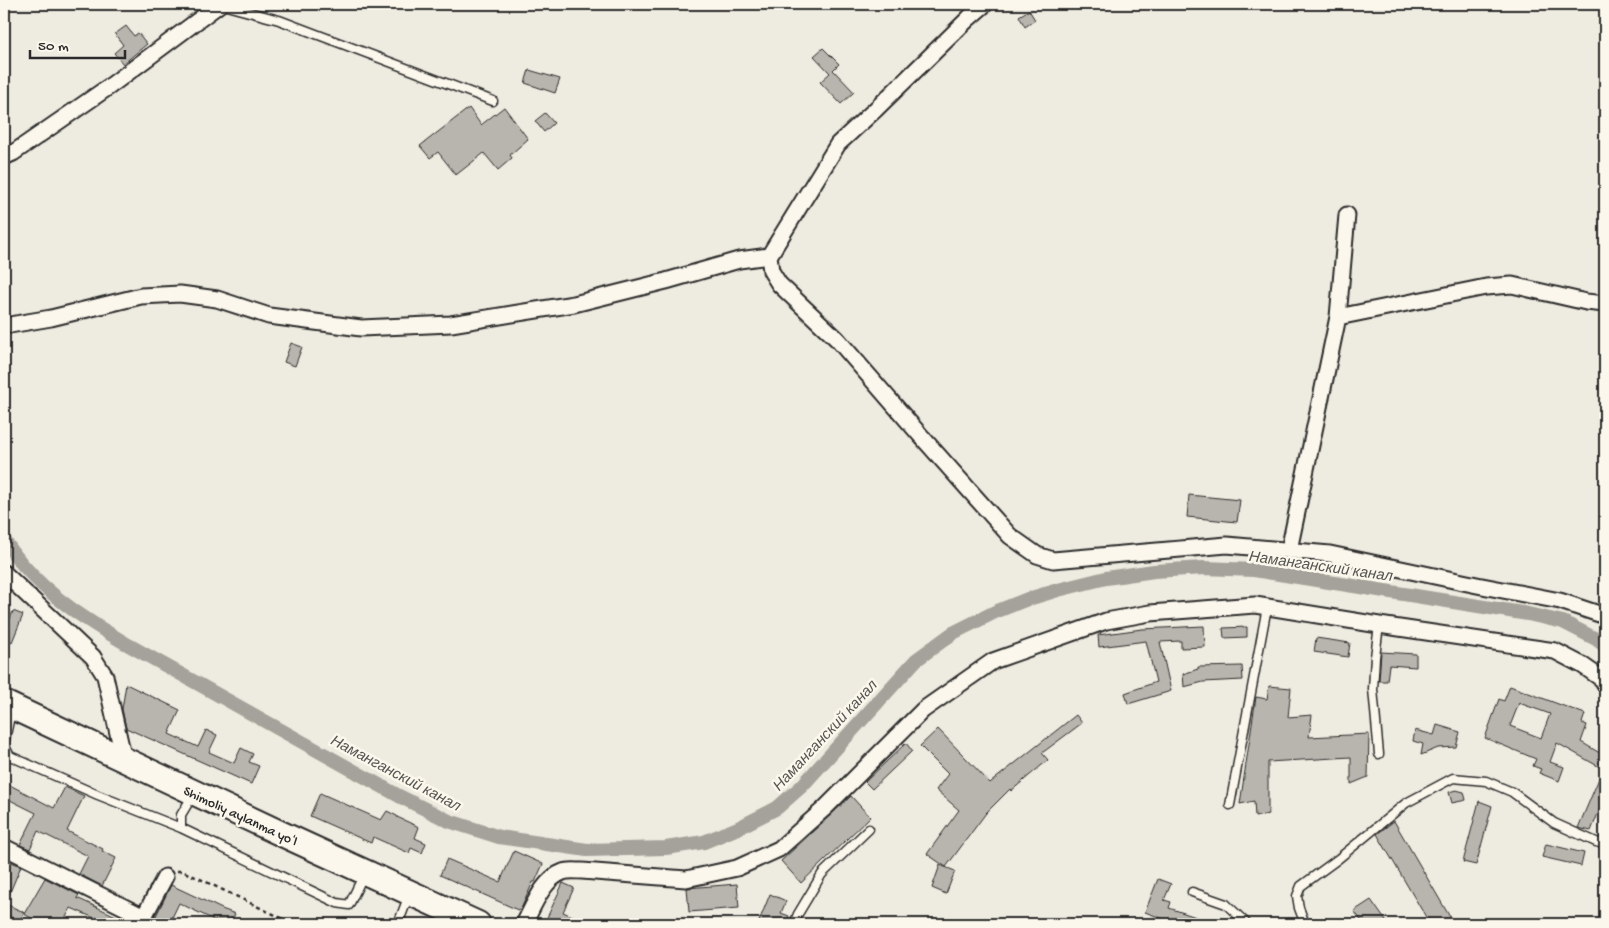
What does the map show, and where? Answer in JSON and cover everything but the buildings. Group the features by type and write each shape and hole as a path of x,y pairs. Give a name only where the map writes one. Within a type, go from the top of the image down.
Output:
{"main road":[{"name":"Shimoliy aylanma yoʻl","path":"8,705 478,924"}],"street":[{"path":"4,157 13,153 110,86 220,4"},
{"path":"985,4 968,18 878,108 838,144 769,256 772,271 780,284 837,338 920,436 1010,536 1038,555 1053,560 1228,545 1330,554 1477,585 1560,600 1605,616"},
{"path":"1289,550 1338,317 1347,215"},
{"path":"4,326 51,318 141,296 180,294 217,299 269,316 361,328 451,324 574,304 739,260 769,256"},
{"path":"1338,317 1486,287 1512,285 1586,302 1605,304"},
{"path":"4,573 93,657 105,676 124,760"},
{"path":"524,924 542,891 553,876 565,871 686,879 737,868 779,849 825,808 923,710 993,661 1106,621 1150,613 1255,605 1379,626 1555,651 1582,665 1602,679 1605,684"},
{"path":"4,847 142,921 165,877"}],"lane":[{"path":"220,4 279,20 493,101"},
{"path":"1230,805 1267,607"},
{"path":"1379,626 1375,656 1374,689 1379,754"},
{"path":"8,705 4,745 10,756 98,795 181,828 337,903 349,905 365,872"},
{"path":"1305,924 1297,896 1301,886 1406,804 1453,778 1486,781 1512,792 1554,823 1596,842 1605,844"},
{"path":"181,828 181,815 194,793"},
{"path":"794,924 822,874 869,829"},
{"path":"1192,892 1226,904 1248,924"},
{"path":"398,924 410,893"}],"path":[{"path":"165,877 174,871 182,871 294,924"}],"waterway":[{"name":"Наманганский канал","path":"4,540 34,577 58,598 97,626 399,796 449,821 499,837 587,850 666,848 704,842 738,828 777,808 802,786 916,660 953,633 995,612 1025,600 1106,578 1154,571 1204,568 1254,570 1528,614 1563,622 1596,639 1605,646"}]}
